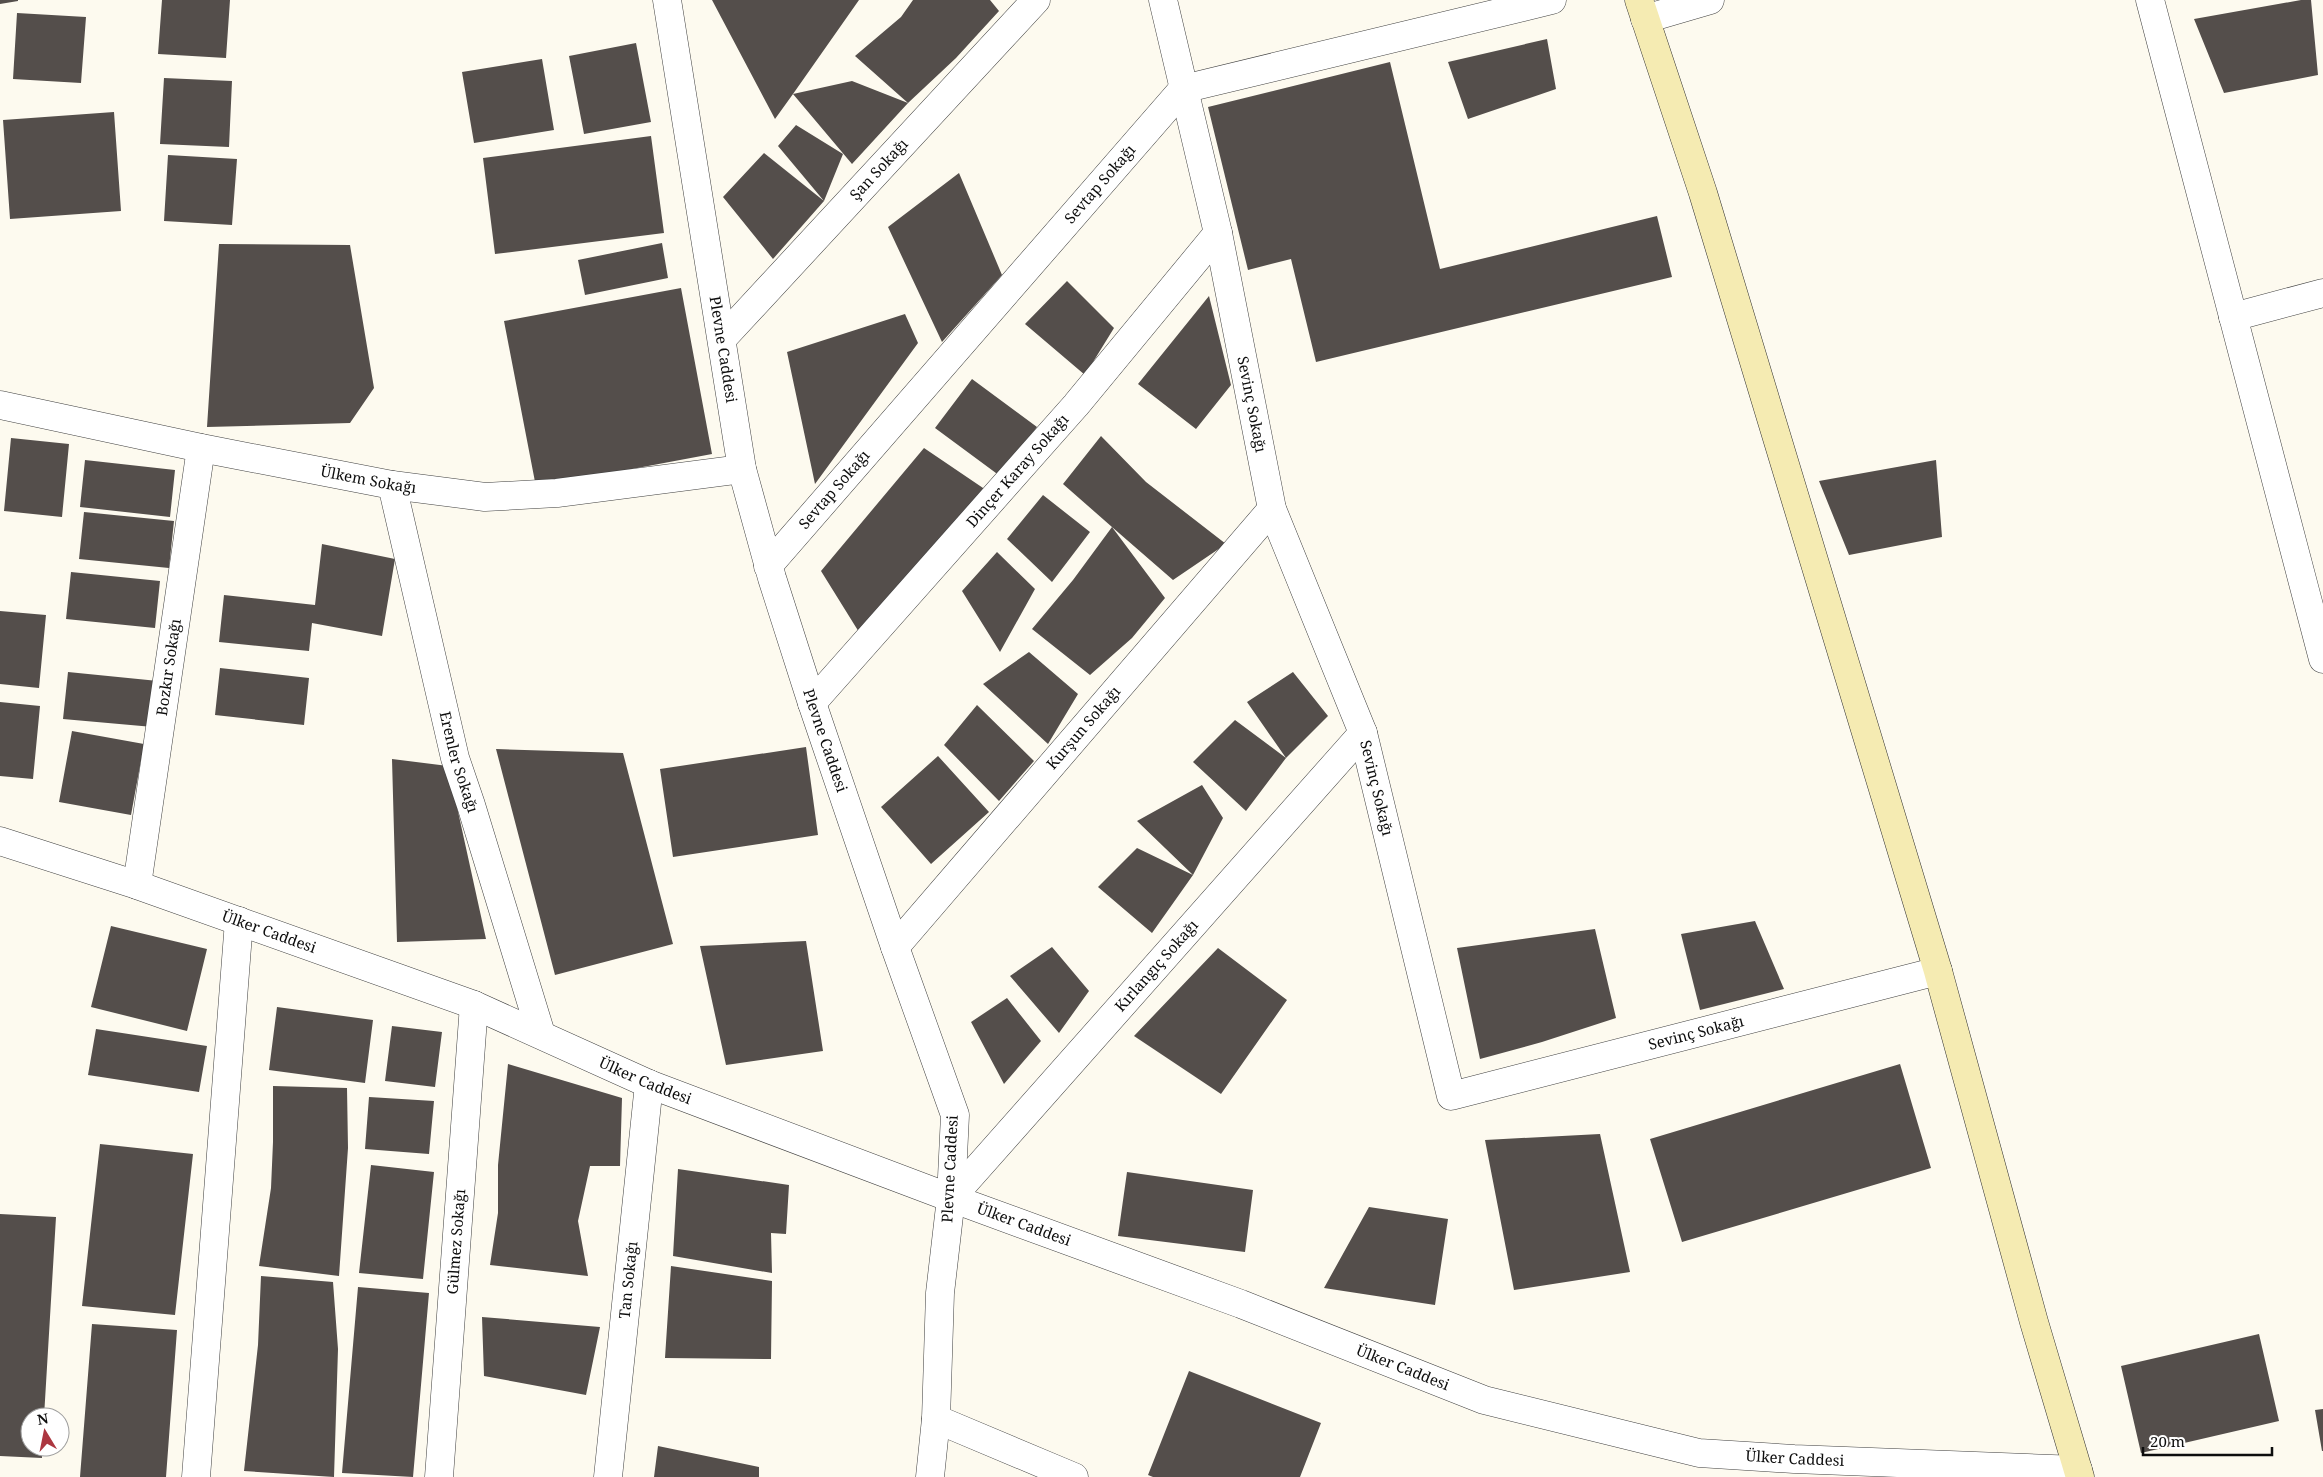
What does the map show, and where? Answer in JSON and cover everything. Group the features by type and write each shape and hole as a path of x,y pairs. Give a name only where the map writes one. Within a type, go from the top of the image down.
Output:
{"main road":[{"path":"1642,9 1703,192 1938,971 2034,1322 2079,1474"}],"street":[{"name":"Plevne Caddesi","path":"667,0 742,469 768,566 812,703 895,947 955,1115 951,1198 940,1293 936,1419 930,1477"},
{"name":"Şan Sokağı","path":"722,339 1036,0"},
{"name":"Sevinç Sokağı","path":"1163,0 1182,89 1218,233 1272,509 1363,733 1451,1096 1938,971"},
{"path":"1182,89 1552,0"},
{"path":"1642,9 1710,0"},
{"path":"2150,0 2323,659"},
{"name":"Sevtap Sokağı","path":"768,566 1182,89"},
{"name":"Dinçer Karay Sokağı","path":"812,703 1076,406 1218,233"},
{"path":"2233,317 2323,293"},
{"name":"Ülkem Sokağı","path":"0,405 201,448 392,485 486,497 557,493 742,469"},
{"name":"Bozkır Sokağı","path":"138,886 201,448"},
{"name":"Erenler Sokağı","path":"392,485 454,758 471,805 541,1034"},
{"name":"Kurşun Sokağı","path":"895,947 1272,509"},
{"name":"Kırlangıç Sokağı","path":"951,1198 1363,733"},
{"name":"Ülker Caddesi","path":"0,841 138,886 474,1005 649,1084 951,1198 1241,1304 1484,1400 1699,1453 1794,1468 2079,1474"},
{"path":"196,1477 239,921"},
{"name":"Gülmez Sokağı","path":"439,1477 474,1005"},
{"name":"Tan Sokağı","path":"608,1477 649,1084"},
{"path":"936,1419 1074,1477"}],"building":[{"path":"0,0 18,0 18,1 0,4"},
{"path":"162,0 230,0 226,58 158,54"},
{"path":"712,0 859,0 775,119"},
{"path":"913,0 990,0 999,11 956,58 908,103 855,56 901,17"},
{"path":"2301,0 2311,0 2318,75 2224,93 2194,19"},
{"path":"17,13 86,17 81,83 13,79"},
{"path":"1547,39 1556,89 1468,119 1448,62"},
{"path":"636,43 651,122 584,134 569,56"},
{"path":"542,59 554,130 474,143 462,72"},
{"path":"1390,62 1440,269 1657,216 1672,277 1316,362 1291,259 1248,270 1208,107"},
{"path":"164,78 232,81 229,147 160,144"},
{"path":"852,81 908,103 852,164 793,94"},
{"path":"114,112 121,211 10,219 3,120"},
{"path":"796,125 843,154 824,201 778,146"},
{"path":"651,136 664,233 495,254 483,158"},
{"path":"764,153 824,201 773,259 723,197"},
{"path":"168,155 237,159 232,225 164,221"},
{"path":"959,173 1002,275 942,342 888,227"},
{"path":"662,243 668,278 585,295 578,260"},
{"path":"219,244 350,245 374,388 350,423 207,427"},
{"path":"1067,281 1114,328 1085,375 1025,324"},
{"path":"681,288 712,454 536,487 504,321"},
{"path":"1209,296 1231,385 1196,429 1138,384"},
{"path":"905,314 918,343 815,484 787,352"},
{"path":"972,379 1037,427 1000,476 935,428"},
{"path":"1101,436 1146,482 1226,544 1173,580 1063,484"},
{"path":"11,438 69,444 62,517 4,511"},
{"path":"924,448 986,490 862,637 821,571"},
{"path":"85,460 175,470 170,517 80,507"},
{"path":"1936,460 1942,537 1849,555 1819,481"},
{"path":"1043,495 1090,532 1052,582 1007,539"},
{"path":"84,512 174,521 169,568 79,559"},
{"path":"1112,527 1165,598 1132,638 1090,675 1032,629 1073,580"},
{"path":"322,544 395,559 382,636 312,623 309,651 219,642 224,595 315,605"},
{"path":"997,552 1035,589 1000,652 962,591"},
{"path":"71,572 160,581 155,628 66,619"},
{"path":"0,611 46,615 39,688 0,684"},
{"path":"1029,652 1078,694 1048,744 983,684"},
{"path":"220,668 309,678 304,725 215,715"},
{"path":"68,672 158,681 153,727 63,719"},
{"path":"1293,672 1328,716 1286,758 1247,702"},
{"path":"0,702 40,706 33,779 0,776"},
{"path":"977,705 1034,761 999,801 944,745"},
{"path":"1235,720 1286,758 1246,811 1193,762"},
{"path":"72,731 144,744 131,815 59,802"},
{"path":"806,747 818,835 673,857 660,769"},
{"path":"496,749 623,753 673,944 555,975"},
{"path":"938,756 989,812 931,864 881,807"},
{"path":"392,759 448,766 486,939 397,942"},
{"path":"1202,785 1223,818 1193,875 1137,821"},
{"path":"1137,848 1193,875 1152,933 1098,887"},
{"path":"1755,921 1784,989 1700,1010 1681,934"},
{"path":"111,926 207,949 187,1031 91,1007"},
{"path":"1595,929 1616,1018 1542,1042 1480,1059 1457,948"},
{"path":"806,941 823,1051 726,1065 700,946"},
{"path":"1052,947 1089,991 1059,1033 1010,976"},
{"path":"1218,948 1287,1000 1221,1094 1134,1036"},
{"path":"1007,998 1041,1041 1004,1084 971,1022"},
{"path":"277,1007 373,1020 365,1083 269,1070"},
{"path":"392,1026 442,1032 435,1087 385,1081"},
{"path":"96,1029 207,1046 199,1092 88,1075"},
{"path":"508,1064 622,1098 620,1166 590,1166 578,1221 588,1276 490,1265 498,1213 498,1165"},
{"path":"1900,1064 1931,1168 1682,1242 1650,1139"},
{"path":"273,1086 347,1088 348,1148 339,1276 259,1266 271,1188"},
{"path":"369,1097 434,1101 429,1154 365,1149"},
{"path":"1600,1134 1630,1272 1514,1290 1485,1140"},
{"path":"100,1144 193,1154 175,1315 82,1306"},
{"path":"371,1165 434,1172 423,1279 359,1273"},
{"path":"678,1169 789,1185 786,1234 771,1233 772,1273 673,1256"},
{"path":"1127,1172 1253,1190 1245,1252 1118,1236"},
{"path":"1369,1207 1448,1219 1435,1305 1324,1288"},
{"path":"0,1214 56,1217 45,1407 20,1407 20,1457 0,1456"},
{"path":"671,1266 772,1281 771,1359 665,1358"},
{"path":"261,1276 333,1282 338,1349 334,1477 244,1471 258,1345"},
{"path":"358,1287 429,1293 413,1477 342,1473"},
{"path":"482,1317 600,1327 586,1395 484,1376"},
{"path":"92,1324 177,1330 166,1477 80,1477"},
{"path":"2259,1334 2279,1421 2141,1453 2121,1366"},
{"path":"1189,1371 1321,1423 1300,1477 1153,1477 1148,1475"},
{"path":"2323,1409 2323,1451 2322,1451 2315,1410"},
{"path":"658,1446 759,1467 759,1477 654,1477"}]}
